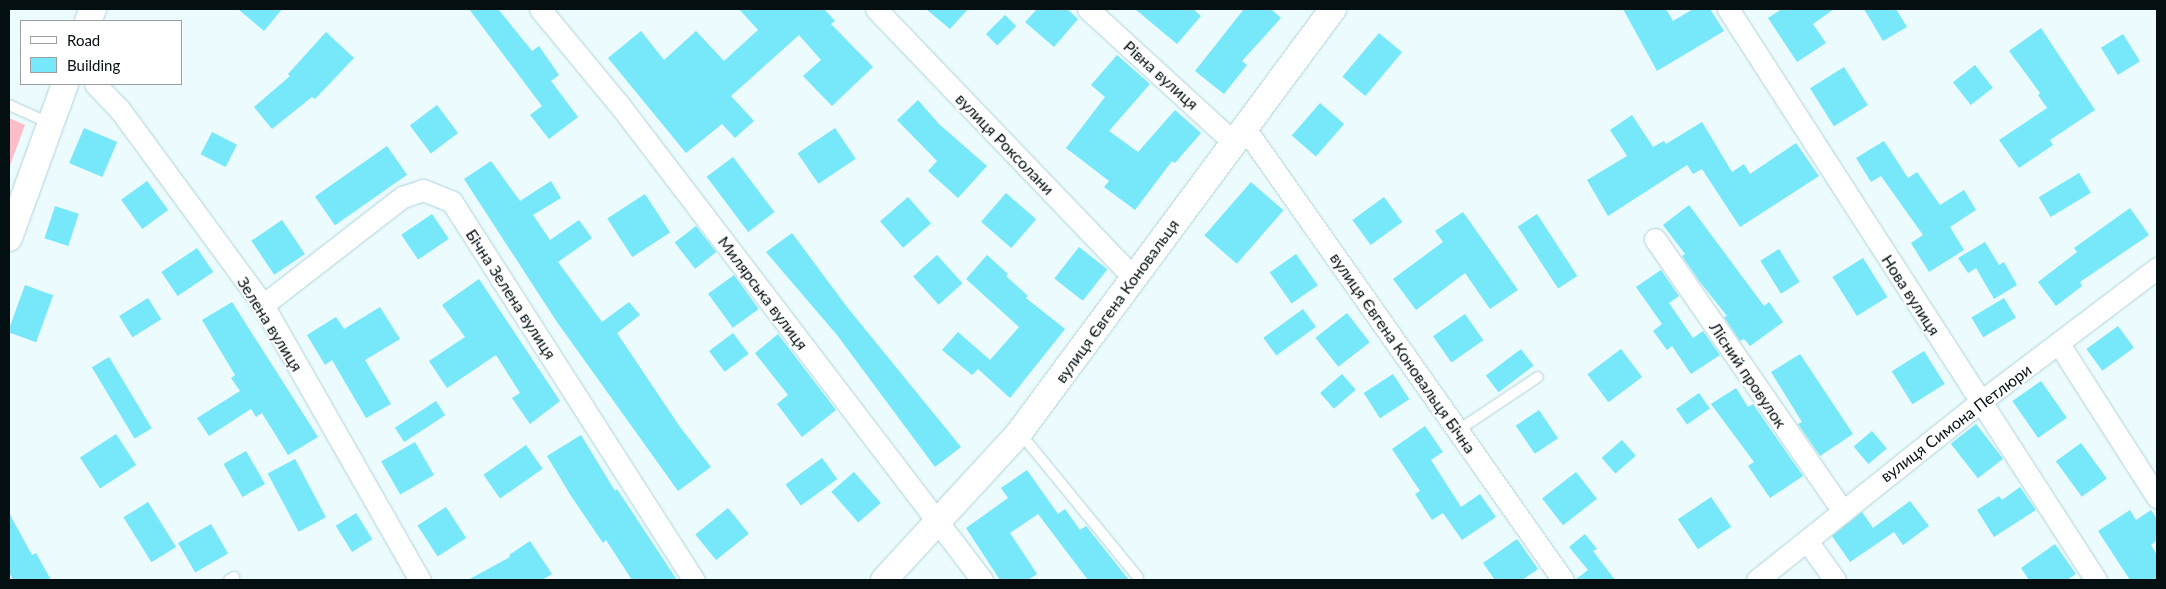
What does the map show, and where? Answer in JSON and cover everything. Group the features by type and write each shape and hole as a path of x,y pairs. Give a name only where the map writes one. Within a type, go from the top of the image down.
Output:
{"street":[{"name":"Милярська вулиця","path":"540,9 621,107 982,580"},
{"name":"вулиця Роксолани","path":"876,9 1135,279"},
{"name":"Рівна вулиця","path":"1088,9 1239,134"},
{"name":"вулиця Євгена Коновальця","path":"884,580 939,524 1019,433 1135,279 1332,9"},
{"name":"Нова вулиця","path":"1728,9 2096,580"},
{"path":"9,238 65,85"},
{"name":"Зелена вулиця","path":"96,85 120,110 262,305 420,580"},
{"name":"вулиця Євгена Коновальця Бічна","path":"1239,134 1457,430 1563,580"},
{"name":"Бічна Зелена вулиця","path":"262,305 402,198 423,190 452,202 694,580"},
{"name":"Лісний провулок","path":"1655,239 1842,510"},
{"name":"вулиця Симона Петлюри","path":"1756,580 1980,402 2157,268"},
{"path":"2059,344 2157,497"},
{"path":"1807,541 1835,580"}],"lane":[{"path":"9,105 50,124"},
{"path":"1457,430 1538,377"},
{"path":"1019,433 1138,576"}],"shaded area":[{"path":"9,118 25,125 9,168"}],"building":[{"path":"238,9 282,9 264,31"},
{"path":"469,9 498,9 532,51 539,46 559,75 551,81 578,117 549,139 530,115 542,106"},
{"path":"739,9 824,9 835,21 831,24 873,67 832,106 803,76 821,60 799,35 731,96 754,121 735,138 722,124 686,153 608,58 641,31 664,60 696,31 724,61 758,30"},
{"path":"926,9 968,9 950,29"},
{"path":"1037,9 1067,9 1078,19 1054,47 1025,22"},
{"path":"1135,9 1193,9 1201,16 1177,44"},
{"path":"1244,9 1271,9 1281,18 1242,61 1247,65 1224,94 1195,71"},
{"path":"1623,9 1666,9 1673,21 1693,9 1710,9 1724,31 1657,71"},
{"path":"1782,9 1834,9 1813,24 1826,43 1797,62 1768,18"},
{"path":"1864,9 1896,9 1907,27 1883,41"},
{"path":"1005,15 1016,26 997,45 986,34"},
{"path":"2041,28 2095,110 2050,140 2053,145 2019,168 1999,140 2047,108 2038,95 2040,93 2009,51"},
{"path":"326,32 354,58 315,99 312,97 272,129 254,107 290,76 288,74"},
{"path":"1379,33 1402,52 1365,96 1342,77"},
{"path":"2123,34 2140,61 2118,75 2101,48"},
{"path":"1117,55 1150,84 1109,131 1138,152 1175,110 1201,133 1175,163 1172,161 1135,210 1104,187 1109,181 1066,148 1105,97 1091,85"},
{"path":"1975,65 1993,88 1971,105 1953,82"},
{"path":"1844,67 1868,105 1834,126 1810,88"},
{"path":"918,100 939,124 987,166 958,198 928,171 937,161 897,120"},
{"path":"1320,103 1344,124 1316,156 1292,135"},
{"path":"437,105 458,133 431,153 410,125"},
{"path":"1632,115 1653,147 1664,141 1666,144 1702,122 1732,172 1744,164 1750,174 1796,143 1819,176 1740,227 1702,169 1693,174 1687,165 1608,216 1587,180 1627,156 1610,130"},
{"path":"84,128 117,142 102,177 69,163"},
{"path":"835,128 856,159 818,184 798,153"},
{"path":"212,132 237,145 226,167 201,154"},
{"path":"1884,141 1908,178 1917,172 1940,205 1964,190 1976,210 1950,227 1964,250 1929,272 1911,243 1923,235 1881,176 1871,182 1856,158"},
{"path":"387,146 407,175 335,225 315,196"},
{"path":"733,157 775,212 748,232 707,177"},
{"path":"491,161 520,201 551,181 561,198 533,215 550,240 579,220 592,238 558,262 602,322 629,302 640,315 617,333 680,427 711,467 678,491 557,322 464,179"},
{"path":"2079,173 2091,193 2051,217 2039,197"},
{"path":"147,181 168,210 142,229 121,200"},
{"path":"1251,182 1283,210 1237,264 1204,236"},
{"path":"1006,193 1036,219 1011,248 981,222"},
{"path":"645,194 670,233 632,257 607,219"},
{"path":"908,197 931,223 903,248 880,221"},
{"path":"1384,197 1402,222 1371,245 1352,220"},
{"path":"1689,205 1764,306 1769,302 1783,322 1750,346 1744,339 1740,341 1724,317 1727,316 1700,282 1682,256 1685,254 1663,225"},
{"path":"55,206 79,214 68,246 44,238"},
{"path":"2130,208 2149,235 2080,282 2082,286 2056,306 2038,282 2077,252 2074,248"},
{"path":"1463,212 1518,290 1490,309 1465,273 1416,310 1393,279 1443,242 1435,231"},
{"path":"432,214 449,239 418,260 401,235"},
{"path":"1537,214 1577,276 1558,289 1518,227"},
{"path":"282,220 305,254 274,275 251,241"},
{"path":"696,226 716,252 695,269 675,243"},
{"path":"792,233 847,307 961,447 935,467 837,335 766,252"},
{"path":"1985,242 1999,265 2004,262 2017,285 1994,299 1976,268 1968,273 1958,258"},
{"path":"1079,247 1107,269 1083,301 1054,279"},
{"path":"197,248 213,272 178,296 161,272"},
{"path":"1779,249 1800,282 1781,294 1760,261"},
{"path":"1296,254 1318,285 1292,303 1270,272"},
{"path":"937,255 962,283 939,305 913,276"},
{"path":"987,255 1028,296 1026,298 1065,329 1010,398 978,369 972,375 942,350 958,332 990,360 1019,327 966,279"},
{"path":"1863,258 1887,297 1857,316 1832,277"},
{"path":"1661,270 1679,296 1669,303 1693,338 1703,331 1720,355 1691,374 1672,346 1667,350 1653,331 1662,324 1636,287"},
{"path":"734,275 759,309 733,328 708,294"},
{"path":"479,279 560,401 530,424 512,398 520,393 496,355 447,388 429,361 465,337 442,305"},
{"path":"25,285 53,295 36,342 9,332"},
{"path":"148,298 161,319 132,337 119,316"},
{"path":"2004,298 2016,318 1983,337 1971,318"},
{"path":"232,302 318,437 288,455 262,413 256,417 251,409 209,436 197,418 240,391 231,378 235,375 202,320"},
{"path":"380,307 400,339 365,360 391,404 366,418 332,360 325,365 307,335 336,317 344,329"},
{"path":"1303,309 1316,327 1276,356 1263,338"},
{"path":"1347,313 1370,342 1338,367 1315,338"},
{"path":"1465,314 1483,340 1451,363 1433,336"},
{"path":"2118,326 2134,348 2102,371 2086,349"},
{"path":"733,333 749,354 725,372 709,351"},
{"path":"778,334 836,410 802,437 777,404 788,395 755,353"},
{"path":"1521,349 1534,366 1498,392 1486,375"},
{"path":"1621,349 1642,377 1609,402 1587,374"},
{"path":"1924,351 1945,384 1912,404 1892,371"},
{"path":"1800,354 1853,434 1820,456 1798,424 1802,422 1771,372"},
{"path":"109,357 152,428 135,438 92,367"},
{"path":"1342,374 1356,390 1334,409 1320,393"},
{"path":"1393,374 1409,399 1380,418 1364,393"},
{"path":"2041,381 2067,418 2038,438 2012,401"},
{"path":"1736,388 1748,407 1753,404 1803,476 1770,498 1748,466 1754,462 1711,404"},
{"path":"1699,393 1710,409 1687,425 1676,409"},
{"path":"436,401 445,415 404,442 395,428"},
{"path":"1539,410 1558,438 1535,454 1516,426"},
{"path":"1976,424 2003,459 1978,478 1951,444"},
{"path":"1425,426 1443,452 1431,460 1461,507 1480,494 1496,517 1462,540 1443,513 1432,520 1415,494 1420,491 1392,449"},
{"path":"1872,431 1887,449 1868,464 1854,446"},
{"path":"116,434 136,465 100,488 80,457"},
{"path":"581,435 615,491 617,489 677,580 632,580 606,540 603,543 571,496 547,456"},
{"path":"1622,440 1636,456 1615,474 1602,458"},
{"path":"415,442 434,475 400,494 381,461"},
{"path":"2081,443 2107,479 2082,497 2056,461"},
{"path":"526,445 543,469 500,499 483,475"},
{"path":"246,451 265,484 242,497 223,464"},
{"path":"822,458 837,479 801,505 786,484"},
{"path":"295,459 326,517 299,532 268,474"},
{"path":"1027,470 1058,514 1065,509 1080,530 1086,526 1129,580 1088,580 1038,514 1010,533 1037,574 1028,580 1000,580 966,528 1008,498 1001,488"},
{"path":"854,472 881,503 858,523 831,492"},
{"path":"1576,472 1597,499 1563,525 1542,498"},
{"path":"2020,487 2036,510 1994,537 1977,510 1999,496 2002,500"},
{"path":"1711,497 1731,527 1698,549 1678,519"},
{"path":"1910,501 1929,526 1903,545 1894,532 1850,562 1832,536 1862,512 1873,528"},
{"path":"148,502 176,547 151,562 123,517"},
{"path":"446,507 466,538 438,557 417,526"},
{"path":"728,508 749,534 716,560 695,534"},
{"path":"2130,510 2136,520 2151,510 2157,519 2157,540 2151,545 2157,555 2157,580 2130,580 2098,531"},
{"path":"9,513 32,555 36,553 51,580 13,580 9,572"},
{"path":"356,513 372,539 352,552 336,526"},
{"path":"211,524 228,553 195,572 178,543"},
{"path":"1585,534 1597,549 1593,551 1615,580 1575,580 1588,570 1569,547"},
{"path":"1517,539 1538,569 1522,580 1495,580 1483,563"},
{"path":"530,541 552,574 542,580 468,580 510,557 509,555"},
{"path":"2055,544 2076,574 2067,580 2029,580 2021,568"}]}
